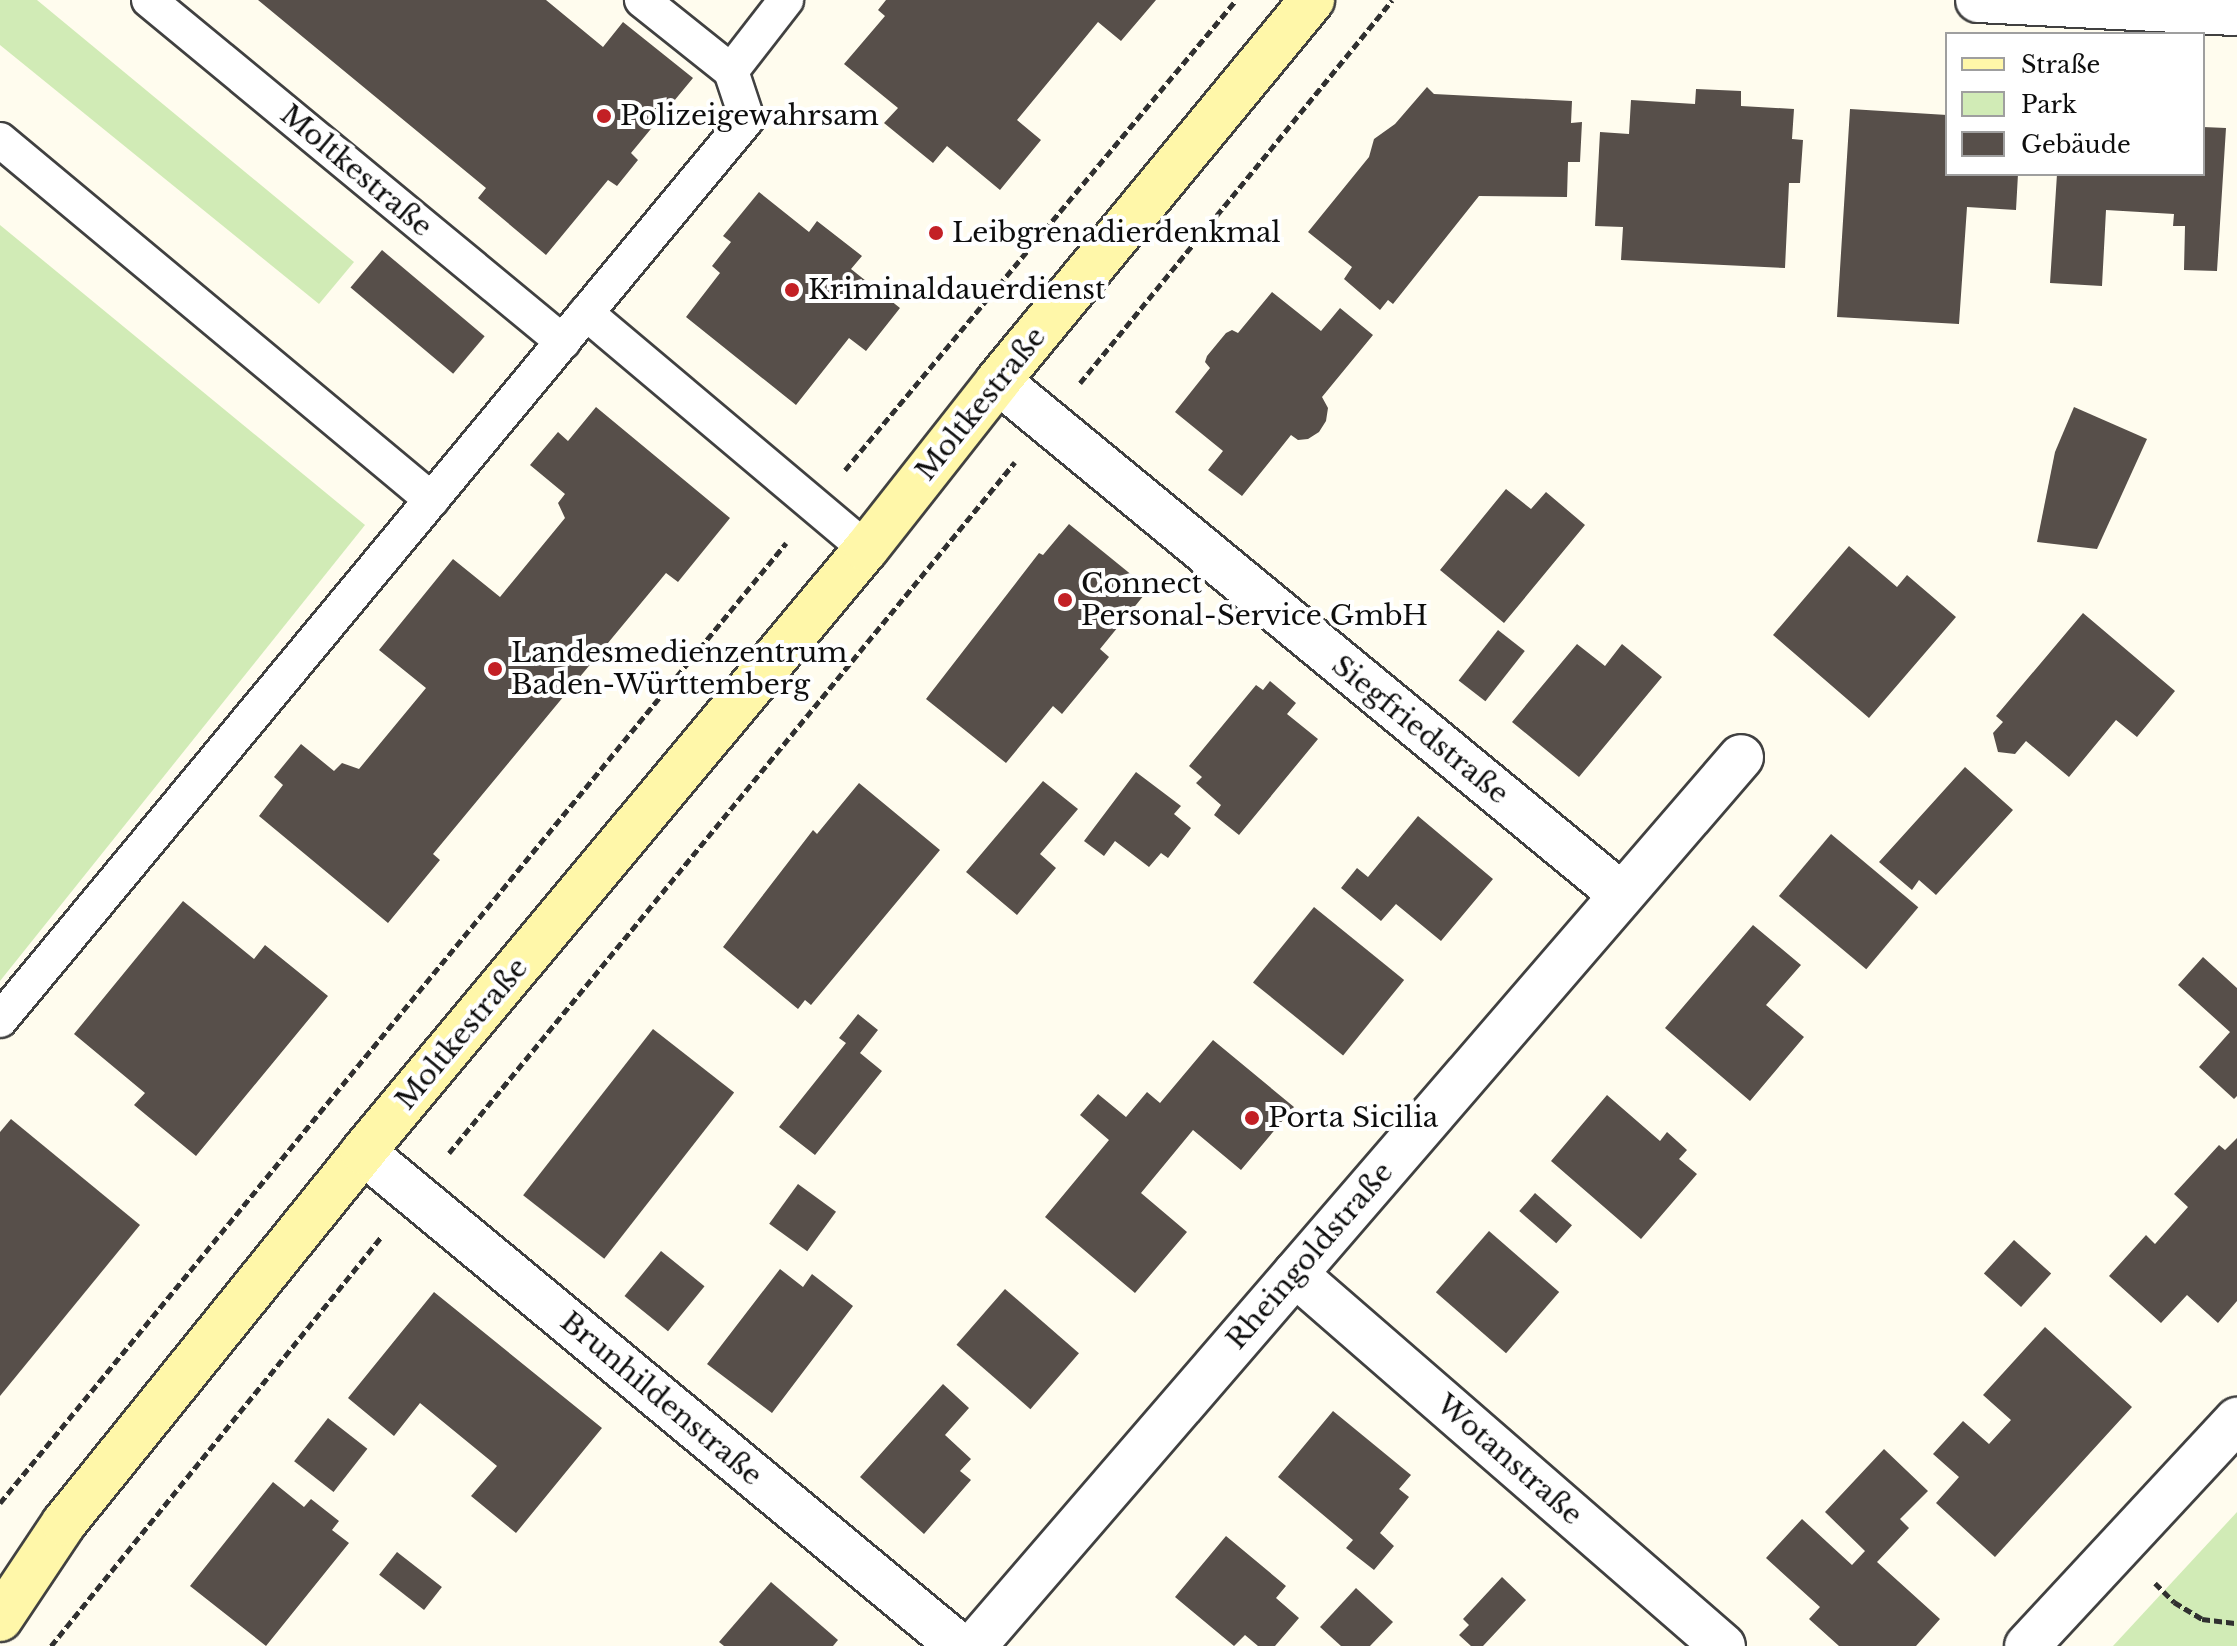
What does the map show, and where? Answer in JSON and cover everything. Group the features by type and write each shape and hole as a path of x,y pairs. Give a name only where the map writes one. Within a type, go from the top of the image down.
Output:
{"main road":[{"name":"Moltkestraße","path":"0,1619 64,1523 363,1152 866,549 998,381 1312,0"},
{"name":"Moltkestraße","path":"0,1589 64,1523"}],"street":[{"path":"1978,0 2237,13"},
{"name":"Siegfriedstraße","path":"998,381 1622,895"},
{"name":"Rheingoldstraße","path":"974,1646 1741,757"},
{"name":"Brunhildenstraße","path":"363,1152 959,1646"},
{"name":"Wotanstraße","path":"1295,1274 1723,1646"},
{"path":"2027,1646 2237,1420"}],"lane":[{"name":"Moltkestraße","path":"149,0 563,342"},
{"path":"0,1020 747,119 731,71 642,0"},
{"path":"731,71 786,0"},
{"path":"0,140 432,500"},
{"path":"586,313 866,549"}],"path":[{"path":"0,1503 815,506 1236,0"},
{"path":"51,1646 414,1195 1392,0"},
{"path":"2154,1582 2174,1602 2202,1619 2237,1623"}],"green space":[{"path":"0,0 37,0 354,262 319,304 0,45"},
{"path":"0,225 365,525 0,981"},
{"path":"2237,1512 2237,1646 2113,1646"}],"building":[{"path":"258,0 546,0 603,47 623,22 693,78 631,153 638,160 617,186 608,180 546,255 478,198 486,188"},
{"path":"886,0 1156,0 1121,41 1098,22 1017,120 1041,140 1000,190 947,146 933,163 884,123 898,108 844,64 885,16 878,10"},
{"path":"1427,87 1434,94 1572,101 1571,123 1582,122 1580,162 1568,162 1567,197 1479,196 1393,304 1388,300 1380,310 1344,279 1352,267 1308,232 1369,157 1374,139 1395,124"},
{"path":"1696,89 1741,91 1741,106 1794,109 1792,139 1803,140 1800,183 1789,183 1785,268 1621,260 1623,227 1595,226 1600,132 1629,134 1631,100 1695,104"},
{"path":"1850,109 1945,115 1945,176 2018,176 2016,210 1967,207 1959,324 1837,317"},
{"path":"2205,127 2226,128 2217,271 2184,270 2185,226 2173,226 2174,214 2106,210 2102,286 2050,283 2057,176 2205,176"},
{"name":"Kriminaldauerdienst","path":"759,192 809,232 817,221 862,256 851,269 900,308 866,351 849,338 796,405 686,317 720,273 712,266 731,242 723,236"},
{"path":"382,250 485,336 453,374 351,288"},
{"path":"1272,292 1321,331 1340,308 1373,335 1322,397 1328,408 1326,421 1319,432 1308,439 1298,440 1291,435 1242,496 1208,470 1223,451 1175,412 1210,368 1205,362 1207,356 1226,333 1232,330 1238,333"},
{"name":"Landesmedienzentrum Baden-Württemberg","path":"596,407 730,518 678,582 666,573 433,854 440,860 388,923 259,816 283,785 274,777 301,744 334,771 342,763 359,769 426,688 379,650 453,559 500,597 565,518 558,503 565,494 530,465 558,432 568,441"},
{"path":"2074,407 2147,439 2097,549 2037,542 2055,452"},
{"path":"1506,489 1531,509 1546,492 1585,525 1504,623 1440,570"},
{"path":"1069,524 1149,589 1100,649 1109,657 1062,714 1053,706 1006,763 926,699 1039,553 1043,555"},
{"path":"1849,546 1897,587 1907,575 1956,617 1869,718 1773,635"},
{"path":"2083,613 2175,691 2137,737 2116,720 2069,777 2026,741 2015,754 1998,752 1993,733 2003,722 1996,716"},
{"path":"1498,630 1525,651 1485,701 1459,680"},
{"path":"1577,644 1605,666 1622,644 1662,677 1579,777 1512,722"},
{"path":"1270,681 1296,703 1287,714 1318,739 1239,835 1214,815 1221,805 1196,783 1202,777 1189,766 1256,685 1263,690"},
{"path":"1965,767 2013,810 1936,895 1919,880 1912,890 1879,862"},
{"path":"1136,772 1181,806 1174,814 1191,828 1168,858 1161,853 1149,867 1115,841 1104,856 1084,841"},
{"path":"1043,781 1078,809 1040,854 1056,868 1017,915 966,872"},
{"path":"859,783 940,850 811,1005 805,1000 798,1009 723,947 813,830 817,834"},
{"path":"1418,816 1493,879 1441,941 1396,904 1381,921 1341,888 1357,868 1368,877"},
{"path":"1831,834 1918,907 1866,969 1779,896"},
{"path":"183,901 254,959 265,945 328,996 196,1156 134,1105 145,1093 74,1034"},
{"path":"1314,907 1404,980 1343,1055 1253,982"},
{"path":"1753,925 1801,965 1766,1005 1804,1037 1750,1101 1665,1028"},
{"path":"2203,957 2237,988 2237,1096 2234,1099 2199,1067 2230,1032 2178,985"},
{"path":"858,1014 878,1030 860,1053 882,1071 815,1155 779,1127 846,1043 839,1038"},
{"path":"653,1029 734,1092 604,1259 523,1195"},
{"path":"1213,1040 1294,1107 1241,1170 1193,1130 1141,1193 1187,1232 1135,1293 1045,1217 1109,1140 1080,1115 1098,1094 1126,1117 1147,1092 1160,1103"},
{"path":"1607,1095 1660,1141 1667,1132 1687,1150 1679,1159 1697,1174 1641,1239 1551,1161"},
{"path":"11,1119 140,1225 0,1396 0,1132"},
{"path":"2237,1138 2237,1301 2218,1323 2187,1295 2161,1323 2109,1276 2146,1235 2155,1244 2188,1207 2174,1194 2219,1145 2225,1150"},
{"path":"798,1184 836,1212 807,1251 769,1224"},
{"path":"1535,1193 1572,1225 1556,1243 1519,1211"},
{"path":"1489,1231 1559,1292 1506,1353 1436,1292"},
{"path":"2014,1240 2051,1273 2021,1307 1984,1273"},
{"path":"661,1251 705,1286 668,1331 624,1296"},
{"path":"780,1269 803,1287 812,1274 853,1306 772,1413 707,1364"},
{"path":"1005,1289 1079,1353 1030,1409 956,1345"},
{"path":"434,1292 602,1428 516,1533 471,1496 497,1466 420,1403 394,1436 348,1398"},
{"path":"2045,1327 2132,1407 1995,1557 1936,1503 1959,1477 1933,1454 1963,1421 1989,1444 2011,1420 1983,1395"},
{"path":"943,1384 969,1408 945,1435 971,1459 960,1471 971,1480 924,1534 860,1477"},
{"path":"1333,1411 1411,1475 1399,1489 1409,1497 1380,1533 1394,1546 1374,1570 1346,1548 1353,1540 1278,1477"},
{"path":"328,1418 367,1449 334,1492 294,1461"},
{"path":"1884,1449 1928,1491 1900,1519 1909,1528 1877,1562 1940,1619 1916,1646 1839,1646 1809,1619 1820,1607 1766,1558 1802,1519 1852,1565 1865,1551 1825,1512"},
{"path":"273,1482 304,1507 311,1499 339,1521 332,1530 349,1543 266,1646 190,1586"},
{"path":"1226,1536 1286,1586 1276,1598 1299,1618 1275,1646 1258,1646 1245,1635 1234,1646 1175,1597"},
{"path":"397,1552 442,1587 424,1610 379,1575"},
{"path":"1502,1577 1526,1600 1483,1646 1471,1646 1459,1635 1469,1625 1463,1619"},
{"path":"771,1582 838,1640 833,1646 724,1646 719,1642"},
{"path":"1356,1588 1393,1622 1370,1646 1341,1646 1320,1627"}],"place":[{"name":"Polizeigewahrsam","path":"604,116"},
{"name":"Leibgrenadierdenkmal","path":"936,233"},
{"name":"Kriminaldauerdienst","path":"792,290"},
{"name":"Connect Personal-Service GmbH","path":"1065,600"},
{"name":"Landesmedienzentrum Baden-Württemberg","path":"495,669"},
{"name":"Porta Sicilia","path":"1252,1118"}]}
